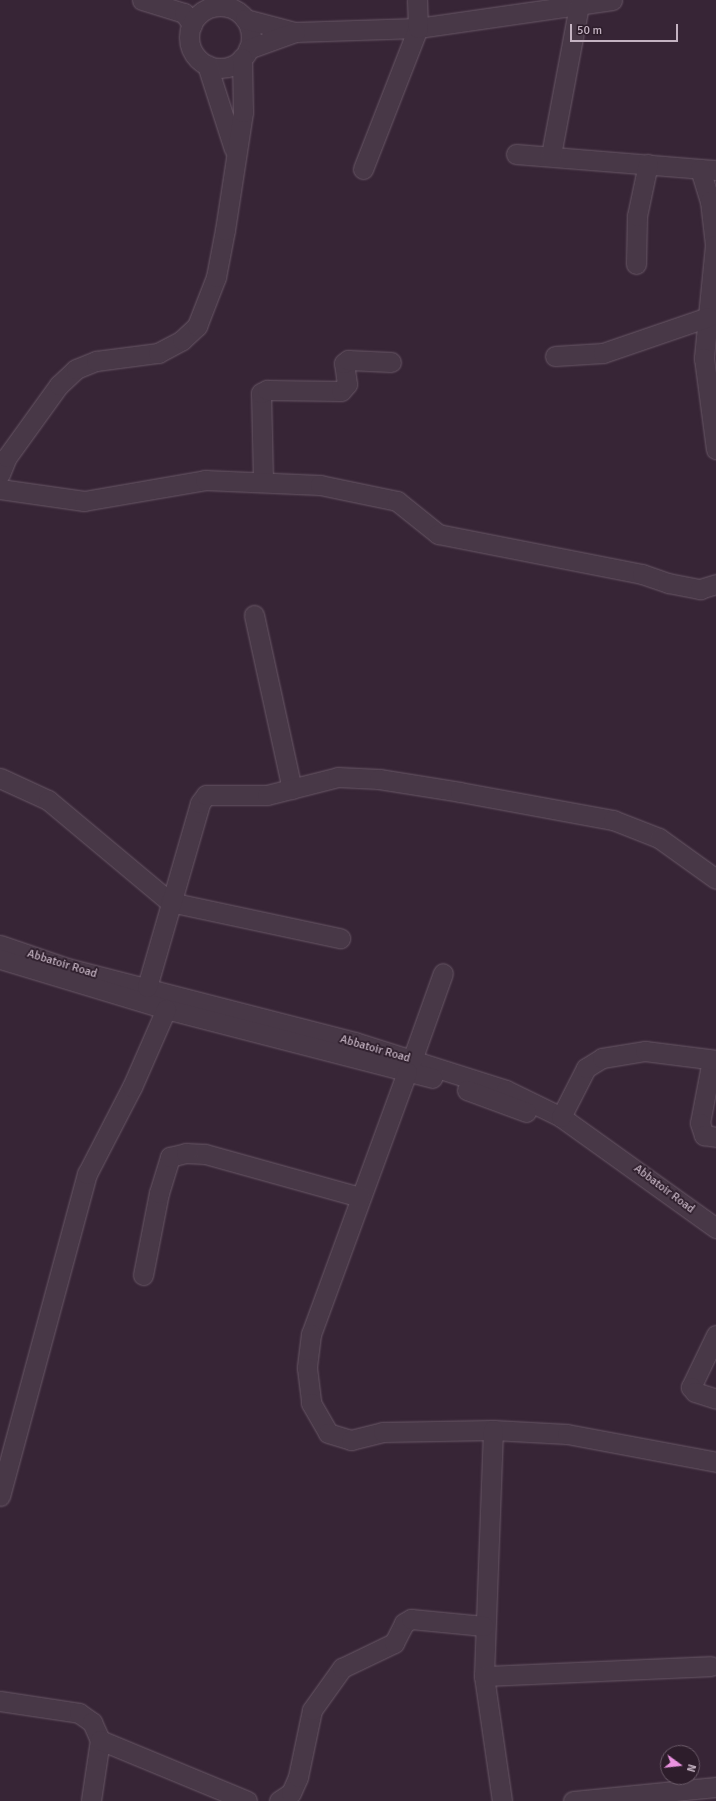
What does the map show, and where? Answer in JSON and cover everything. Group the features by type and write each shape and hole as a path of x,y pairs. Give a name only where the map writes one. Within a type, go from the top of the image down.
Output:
{"street":[{"path":"142,0 184,13 199,12 217,6 236,9 295,32"},
{"path":"363,169 418,28 417,0"},
{"path":"207,65 223,68 245,54 295,32 418,28 612,0"},
{"path":"551,155 579,5"},
{"path":"2,462 60,385 76,369 96,361 158,353 182,340 197,326 216,277 243,112 245,54 251,34 236,9"},
{"path":"199,12 191,48 207,65 235,154"},
{"path":"516,154 551,155 708,170 715,245 714,292 708,317 704,358 716,449"},
{"path":"636,264 638,216 648,164"},
{"path":"555,356 604,353 708,317"},
{"path":"263,480 260,393 267,390 341,391 347,384 344,363 348,360 391,362"},
{"path":"0,489 84,501 205,480 263,480 320,485 390,498 438,534 642,574 668,583 700,589 716,584"},
{"path":"254,615 292,789"},
{"path":"147,987 170,902 200,803 206,795 267,795 338,777 379,779 584,812 659,838 716,879"},
{"path":"0,778 48,800 170,902 340,938"},
{"name":"Abbatoir Road","path":"0,945 67,968 147,987 410,1066 572,1133 716,1236"},
{"name":"Abbatoir Road","path":"0,959 166,1009 506,1090 561,1117 640,1170 716,1228"},
{"path":"443,972 311,1334 308,1368 312,1403 328,1433 351,1440 383,1432 493,1430 567,1434 716,1462"},
{"path":"0,1496 88,1174 132,1087 166,1009"},
{"path":"561,1117 586,1068 602,1058 644,1051 714,1060 700,1123 704,1135 716,1137"},
{"path":"143,1275 159,1193 170,1157 186,1153 206,1154 360,1197"},
{"path":"716,1336 691,1387 695,1392 716,1399"},
{"path":"493,1430 484,1626 484,1676 502,1801"},
{"path":"279,1801 291,1793 298,1777 312,1710 342,1668 394,1643 404,1623 411,1619 484,1626"},
{"path":"484,1676 711,1666"},
{"path":"0,1702 79,1713 92,1722 100,1740 91,1800"},
{"path":"100,1740 247,1801"},
{"path":"573,1801 652,1798 716,1787"}]}
